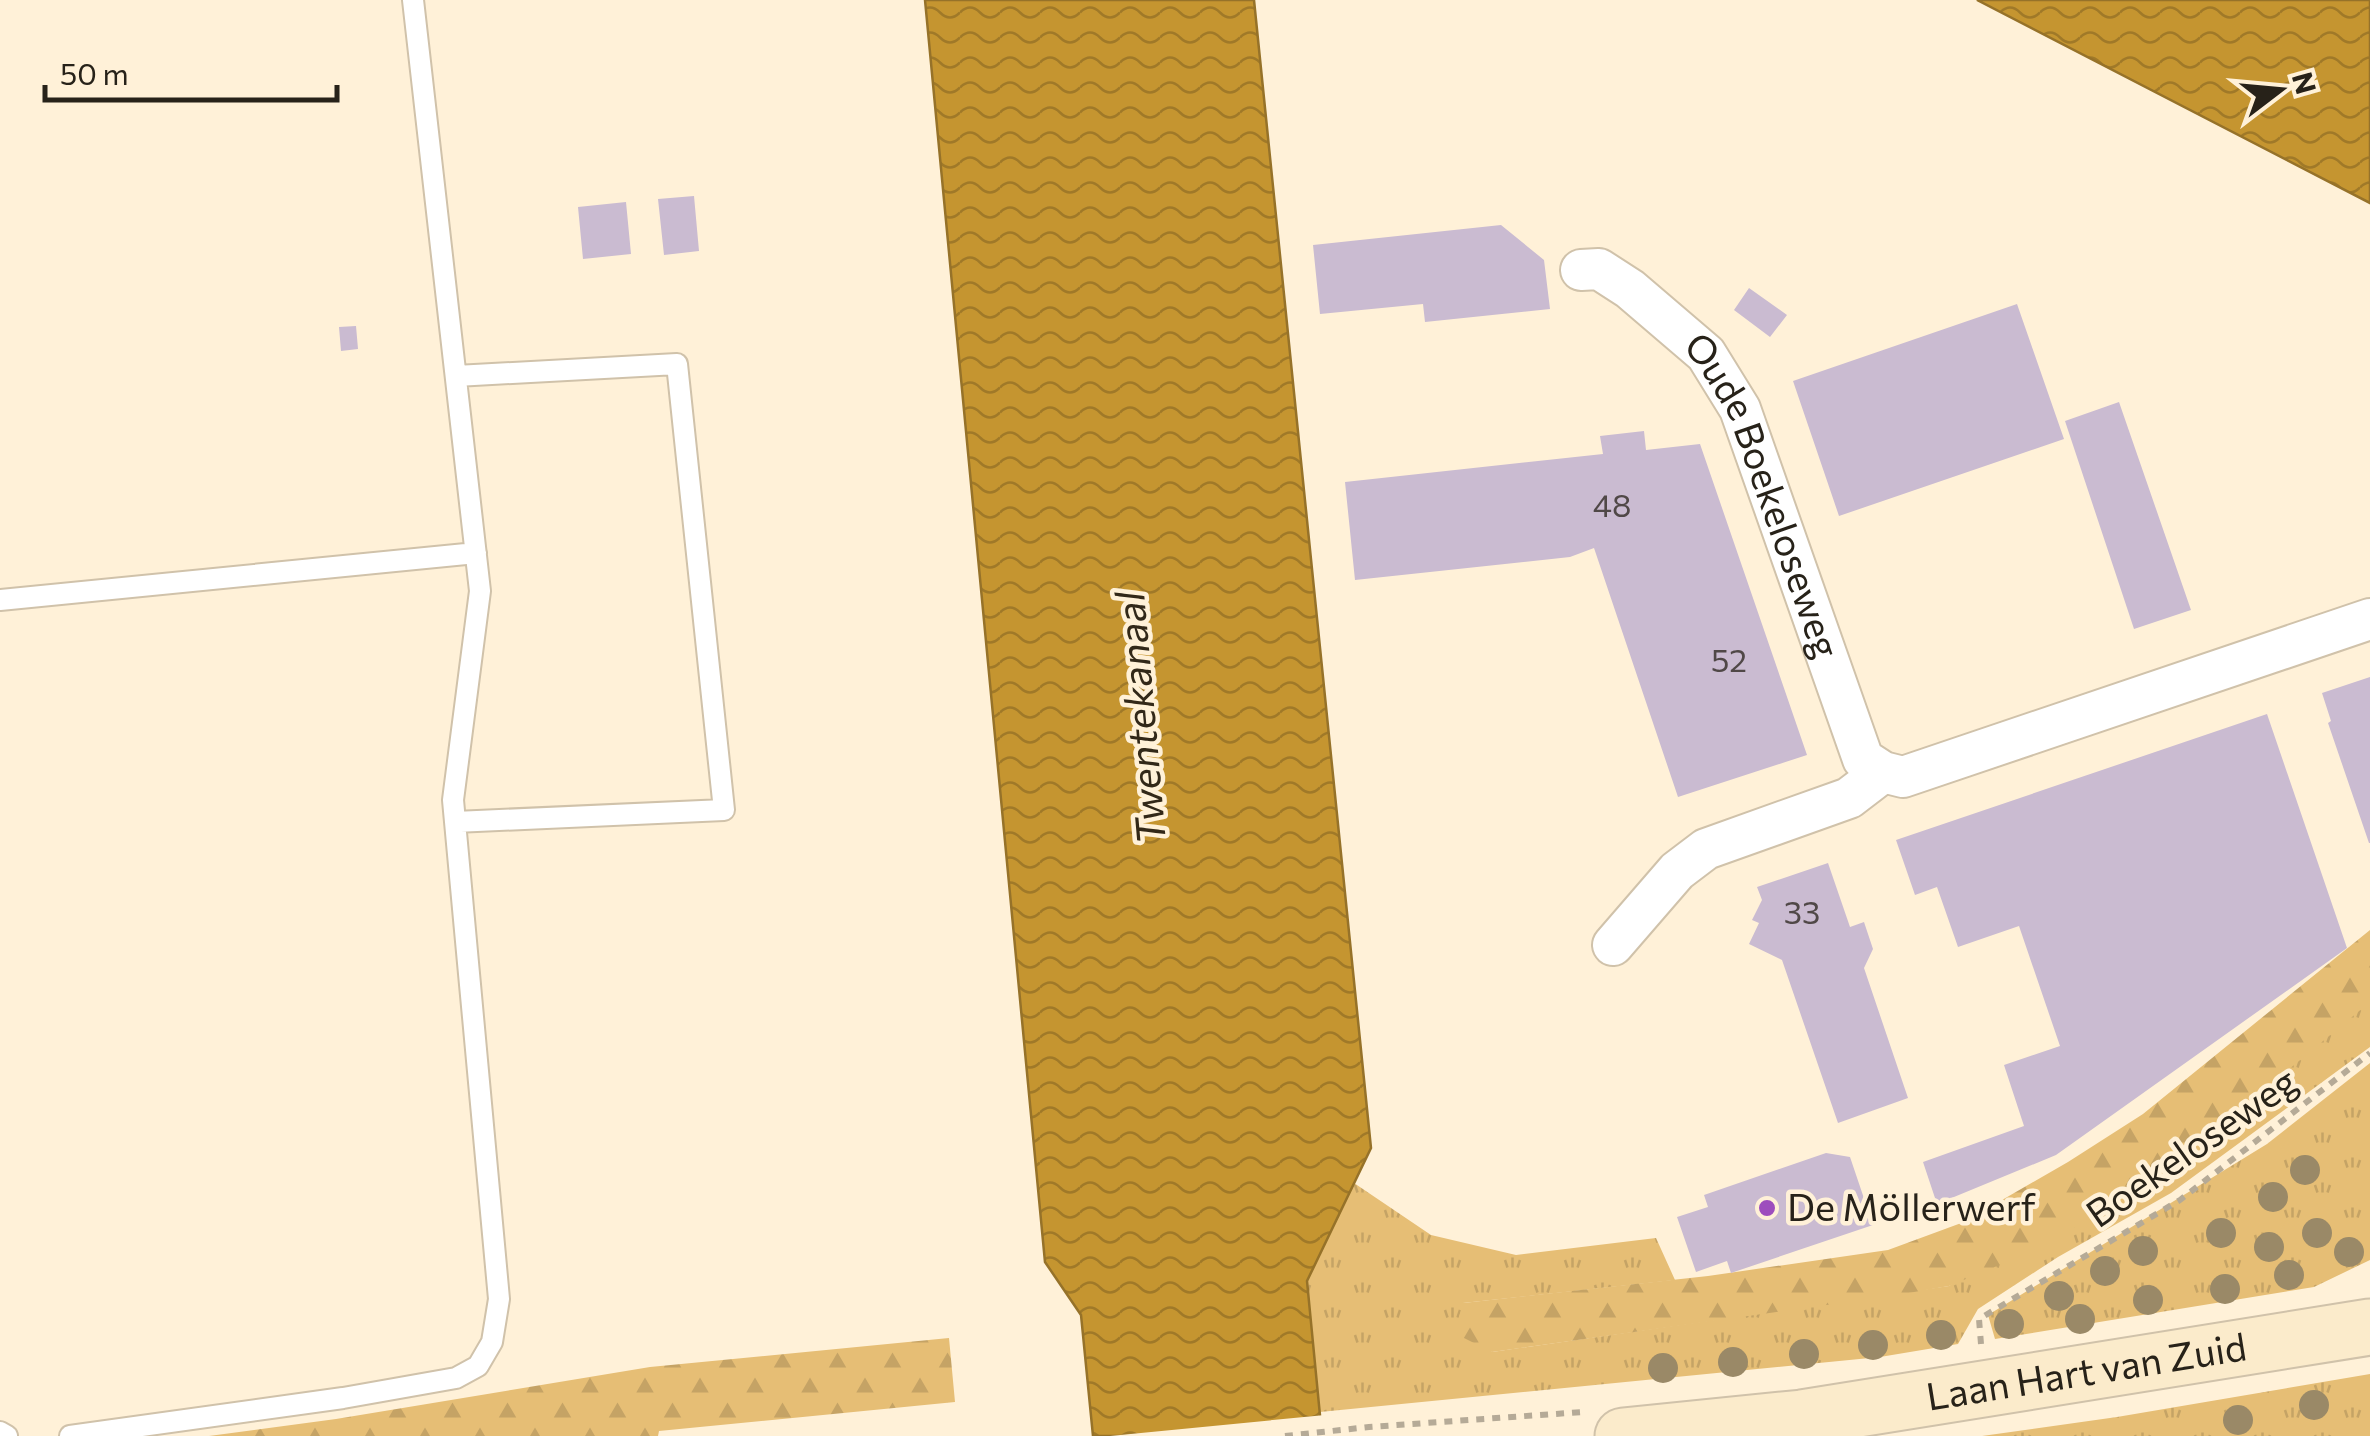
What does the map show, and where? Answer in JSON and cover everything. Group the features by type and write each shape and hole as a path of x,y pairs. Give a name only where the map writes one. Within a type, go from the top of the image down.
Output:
{"main road":[{"name":"Laan Hart van Zuid","path":"1623,1436 1802,1418 2370,1327"}],"street":[{"name":"Oude Boekeloseweg","path":"1581,270 1599,269 1614,279 1706,354 1740,410 1863,759 1883,772"},
{"path":"1613,945 1677,872 1706,849 1849,798 1883,772 1903,777 2370,619"}],"lane":[{"path":"70,1436 456,1378 478,1366 492,1342 499,1298 453,800 480,592 414,0"},
{"path":"455,822 724,810 677,364 456,376"},
{"path":"0,600 476,554"},
{"path":"0,1432 7,1436"}],"path":[{"name":"Boekeloseweg","path":"1982,1350 1978,1319 2180,1200 2370,1054"},
{"path":"1286,1436 1368,1427"}],"green space":[{"path":"2370,930 2370,1002 2216,1130 2121,1200 1997,1266 1949,1286 1891,1296 1492,1352 1454,1333 1463,1303 1708,1276 1888,1250 1964,1222 2143,1114"},
{"path":"2370,998 2370,1047 2171,1193 2058,1257 1978,1309 1958,1344 1880,1357 1320,1412 1307,1281 1354,1183 1431,1235 1516,1255 1656,1238 1675,1280 1463,1303 1492,1352 1949,1286"},
{"path":"2370,1063 2370,1260 2314,1287 1995,1339 1988,1315 2267,1144"},
{"path":"949,1338 955,1402 659,1431 658,1436 209,1436 650,1367"},
{"path":"2370,1374 2370,1436 1982,1436 2117,1417"}],"water":[{"name":"Twentekanaal","path":"925,0 1254,0 1371,1148 1307,1281 1322,1436 1093,1436 1081,1315 1045,1262"},
{"path":"1977,0 2370,0 2370,203"}],"pier":[{"path":"1325,1415 1327,1436 1110,1436"}],"building":[{"path":"694,196 699,251 664,255 658,199"},
{"path":"626,202 631,254 583,259 578,207"},
{"path":"1501,225 1544,260 1550,309 1425,322 1423,304 1320,314 1313,245"},
{"path":"1749,288 1787,315 1770,337 1734,310"},
{"path":"2017,304 2064,439 1839,516 1793,381"},
{"path":"356,326 358,349 341,351 339,327"},
{"path":"2119,402 2191,610 2134,629 2065,421"},
{"path":"1644,431 1646,450 1700,444 1807,755 1678,797 1594,548 1570,557 1355,580 1345,482 1603,454 1600,436"},
{"path":"2370,677 2369,843 2328,723 2331,721 2322,693"},
{"path":"2267,714 2347,948 2056,1155 1937,1204 1923,1162 2024,1126 2004,1065 2060,1046 2019,926 1958,947 1937,887 1915,895 1896,840"},
{"path":"1828,863 1850,927 1864,922 1873,949 1864,968 1908,1098 1838,1123 1782,960 1749,944 1759,923 1752,920 1762,900 1757,887"},
{"path":"1826,1153 1850,1157 1873,1225 1731,1273 1727,1261 1696,1272 1677,1217 1708,1207 1704,1195"}],"place":[{"name":"De Möllerwerf","path":"1767,1208"}]}
